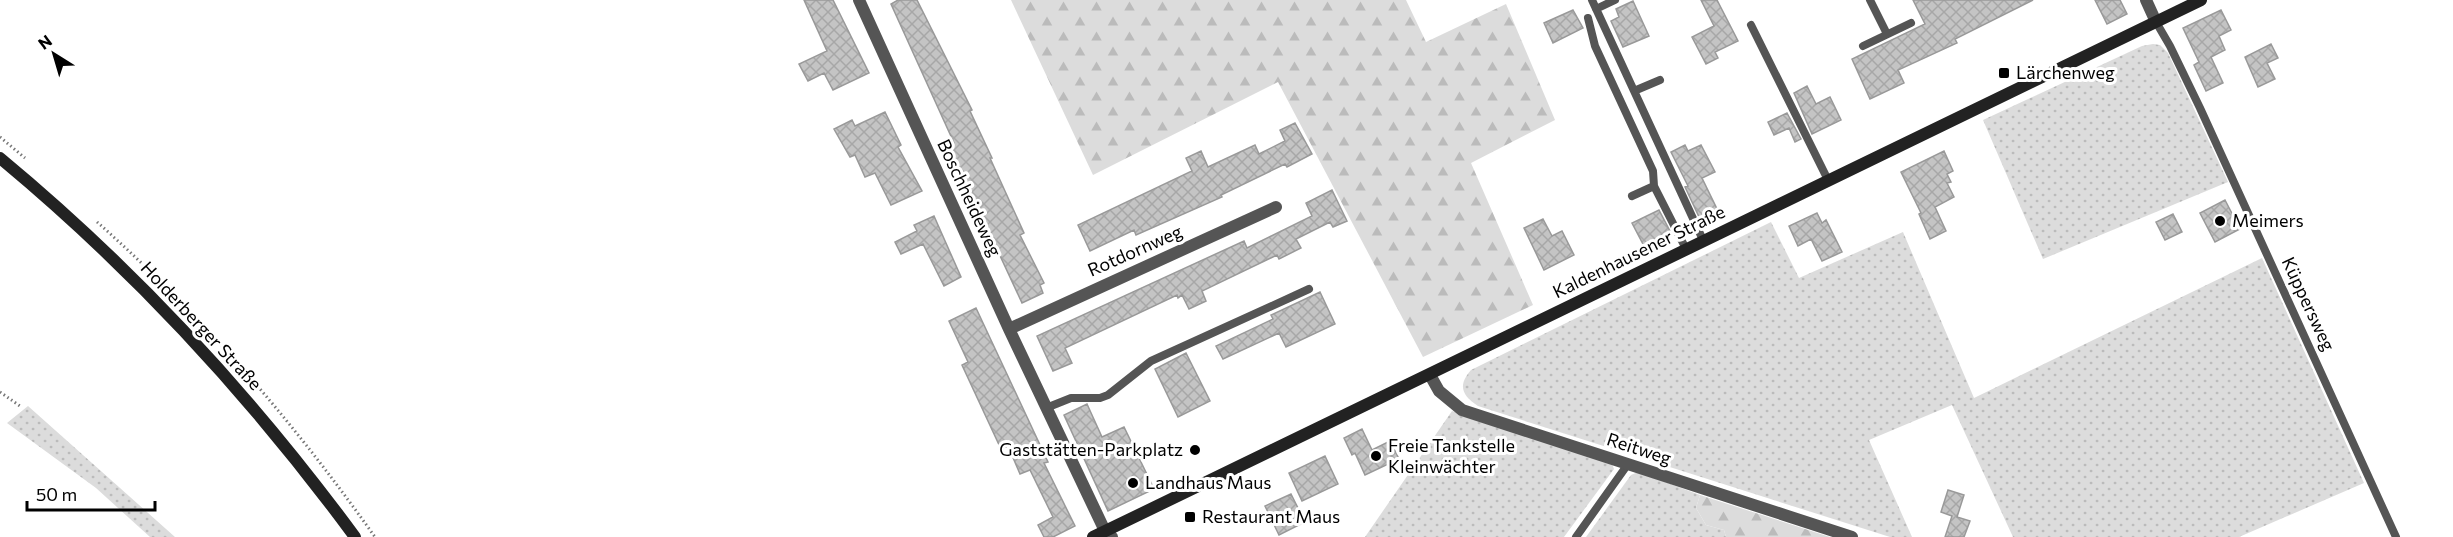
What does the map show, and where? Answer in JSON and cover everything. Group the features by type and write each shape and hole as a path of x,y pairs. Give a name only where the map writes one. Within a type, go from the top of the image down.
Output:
{"main road":[{"name":"Kaldenhausener Straße","path":"1093,537 1109,534 1703,240 2201,0"},
{"name":"Holderberger Straße","path":"0,158 95,242 195,342 306,471 355,537"}],"street":[{"path":"2146,0 2156,22"},
{"name":"Boschheideweg","path":"862,1 1046,408 1109,534"},
{"name":"Rotdornweg","path":"1009,328 1276,207"},
{"name":"Reitweg","path":"1430,375 1439,391 1462,410 1852,537"}],"lane":[{"path":"1592,0 1703,240"},
{"path":"1596,9 1615,0"},
{"path":"1870,0 1887,34"},
{"path":"1588,18 1595,46 1653,171 1654,186 1686,249"},
{"name":"Küppersweg","path":"2156,22 2185,77 2396,537"},
{"path":"1863,45 1911,23"},
{"path":"1751,25 1828,180"},
{"path":"1634,91 1659,80"},
{"path":"1632,196 1654,186"},
{"path":"1046,408 1071,398 1100,398 1108,395 1151,362 1309,289"},
{"path":"1576,537 1628,464"}],"path":[{"path":"0,393 20,406"}],"green space":[{"path":"1011,0 1406,0 1426,42 1506,4 1555,120 1471,163 1533,305 1423,357 1278,82 1093,175"},
{"path":"2160,45 2168,53 2228,182 2043,259 1983,120 2142,46"},
{"path":"1771,222 1799,278 1903,232 1974,398 2262,258 2364,483 2239,537 2013,537 1952,405 1869,440 1912,537 1890,537 1478,406 1465,394 1464,380 1471,370"},
{"path":"28,406 175,537 150,537 96,488 7,423"},
{"path":"1452,411 1612,464 1614,469 1564,537 1365,537"},
{"path":"1638,472 1700,495 1696,508 1706,525 1724,530 1726,537 1586,537 1631,475"},
{"path":"1700,495 1830,537 1726,537 1724,530 1706,525 1696,508"}],"building":[{"path":"804,0 833,0 869,73 833,90 824,73 808,81 799,64 827,51"},
{"path":"898,0 917,0 972,110 970,111 1024,233 1020,235 1044,283 1040,285 1043,293 1022,303 949,146 954,143 891,4"},
{"path":"1701,0 1717,0 1738,41 1715,52 1718,58 1706,64 1692,37 1714,26"},
{"path":"1913,0 2033,0 1955,39 1957,43 1898,70 1904,83 1870,99 1852,59 1925,24"},
{"path":"2095,0 2120,0 2127,14 2107,24"},
{"path":"1633,1 1649,36 1623,47 1611,21 1619,17 1616,9"},
{"path":"1573,10 1583,28 1553,43 1544,23"},
{"path":"2221,10 2231,30 2219,36 2225,50 2211,57 2223,83 2206,91 2194,65 2199,62 2183,28"},
{"path":"2271,44 2278,58 2267,63 2275,79 2258,87 2245,57"},
{"path":"1807,86 1816,104 1830,97 1841,120 1812,134 1794,93"},
{"path":"885,112 901,145 898,147 922,191 891,205 875,173 865,177 855,155 850,157 834,129 852,120 855,126"},
{"path":"1787,113 1801,139 1795,142 1789,128 1774,135 1768,122"},
{"path":"1295,123 1312,154 1287,167 1285,164 1221,195 1222,197 1136,235 1134,230 1090,251 1078,225 1192,171 1186,158 1201,151 1208,167 1255,145 1259,154 1285,141 1280,130"},
{"path":"1685,145 1688,151 1701,145 1715,172 1702,178 1718,211 1700,219 1685,187 1688,186 1671,152"},
{"path":"1944,151 1953,171 1947,174 1951,182 1947,183 1954,197 1935,207 1946,231 1930,239 1919,214 1921,213 1901,172"},
{"path":"1332,190 1347,221 1333,227 1330,222 1296,239 1301,248 1279,259 1277,255 1202,291 1206,301 1189,309 1182,295 1178,298 1177,295 1065,348 1072,363 1053,371 1037,336 1244,241 1247,248 1312,216 1306,203"},
{"name":"Meimers","path":"2225,200 2240,229 2215,242 2200,213"},
{"path":"1659,210 1671,233 1644,246 1632,223"},
{"path":"1817,213 1822,223 1826,220 1842,252 1822,261 1811,239 1798,246 1789,226"},
{"path":"2173,214 2182,232 2165,240 2156,222"},
{"path":"934,216 961,277 944,286 923,244 901,254 895,242 917,231 914,225"},
{"path":"1543,219 1552,236 1562,231 1574,255 1544,270 1524,228"},
{"path":"1320,292 1335,324 1286,347 1279,333 1223,359 1216,346 1273,319 1271,315"},
{"path":"976,308 1048,462 1044,463 1075,526 1053,537 1044,537 1038,525 1053,517 1030,470 1020,474 1008,446 1001,449 962,365 968,362 949,321"},
{"path":"1186,353 1210,401 1178,417 1155,369"},
{"path":"1087,404 1102,437 1124,427 1154,489 1108,511 1064,415"},
{"path":"1362,429 1372,450 1390,441 1399,459 1365,475 1355,453 1352,455 1344,438"},
{"path":"1325,456 1338,484 1302,501 1289,473"},
{"path":"1948,490 1964,495 1957,517 1970,521 1964,537 1945,537 1952,516 1941,512"},
{"path":"1291,494 1305,522 1279,535 1265,506"}],"place":[{"name":"Lärchenweg","path":"2004,73"},
{"name":"Meimers","path":"2220,221"},
{"name":"Gaststätten-Parkplatz","path":"1195,450"},
{"name":"Freie Tankstelle Kleinwächter","path":"1376,456"},
{"name":"Landhaus Maus","path":"1133,483"},
{"name":"Restaurant Maus","path":"1190,517"}]}
